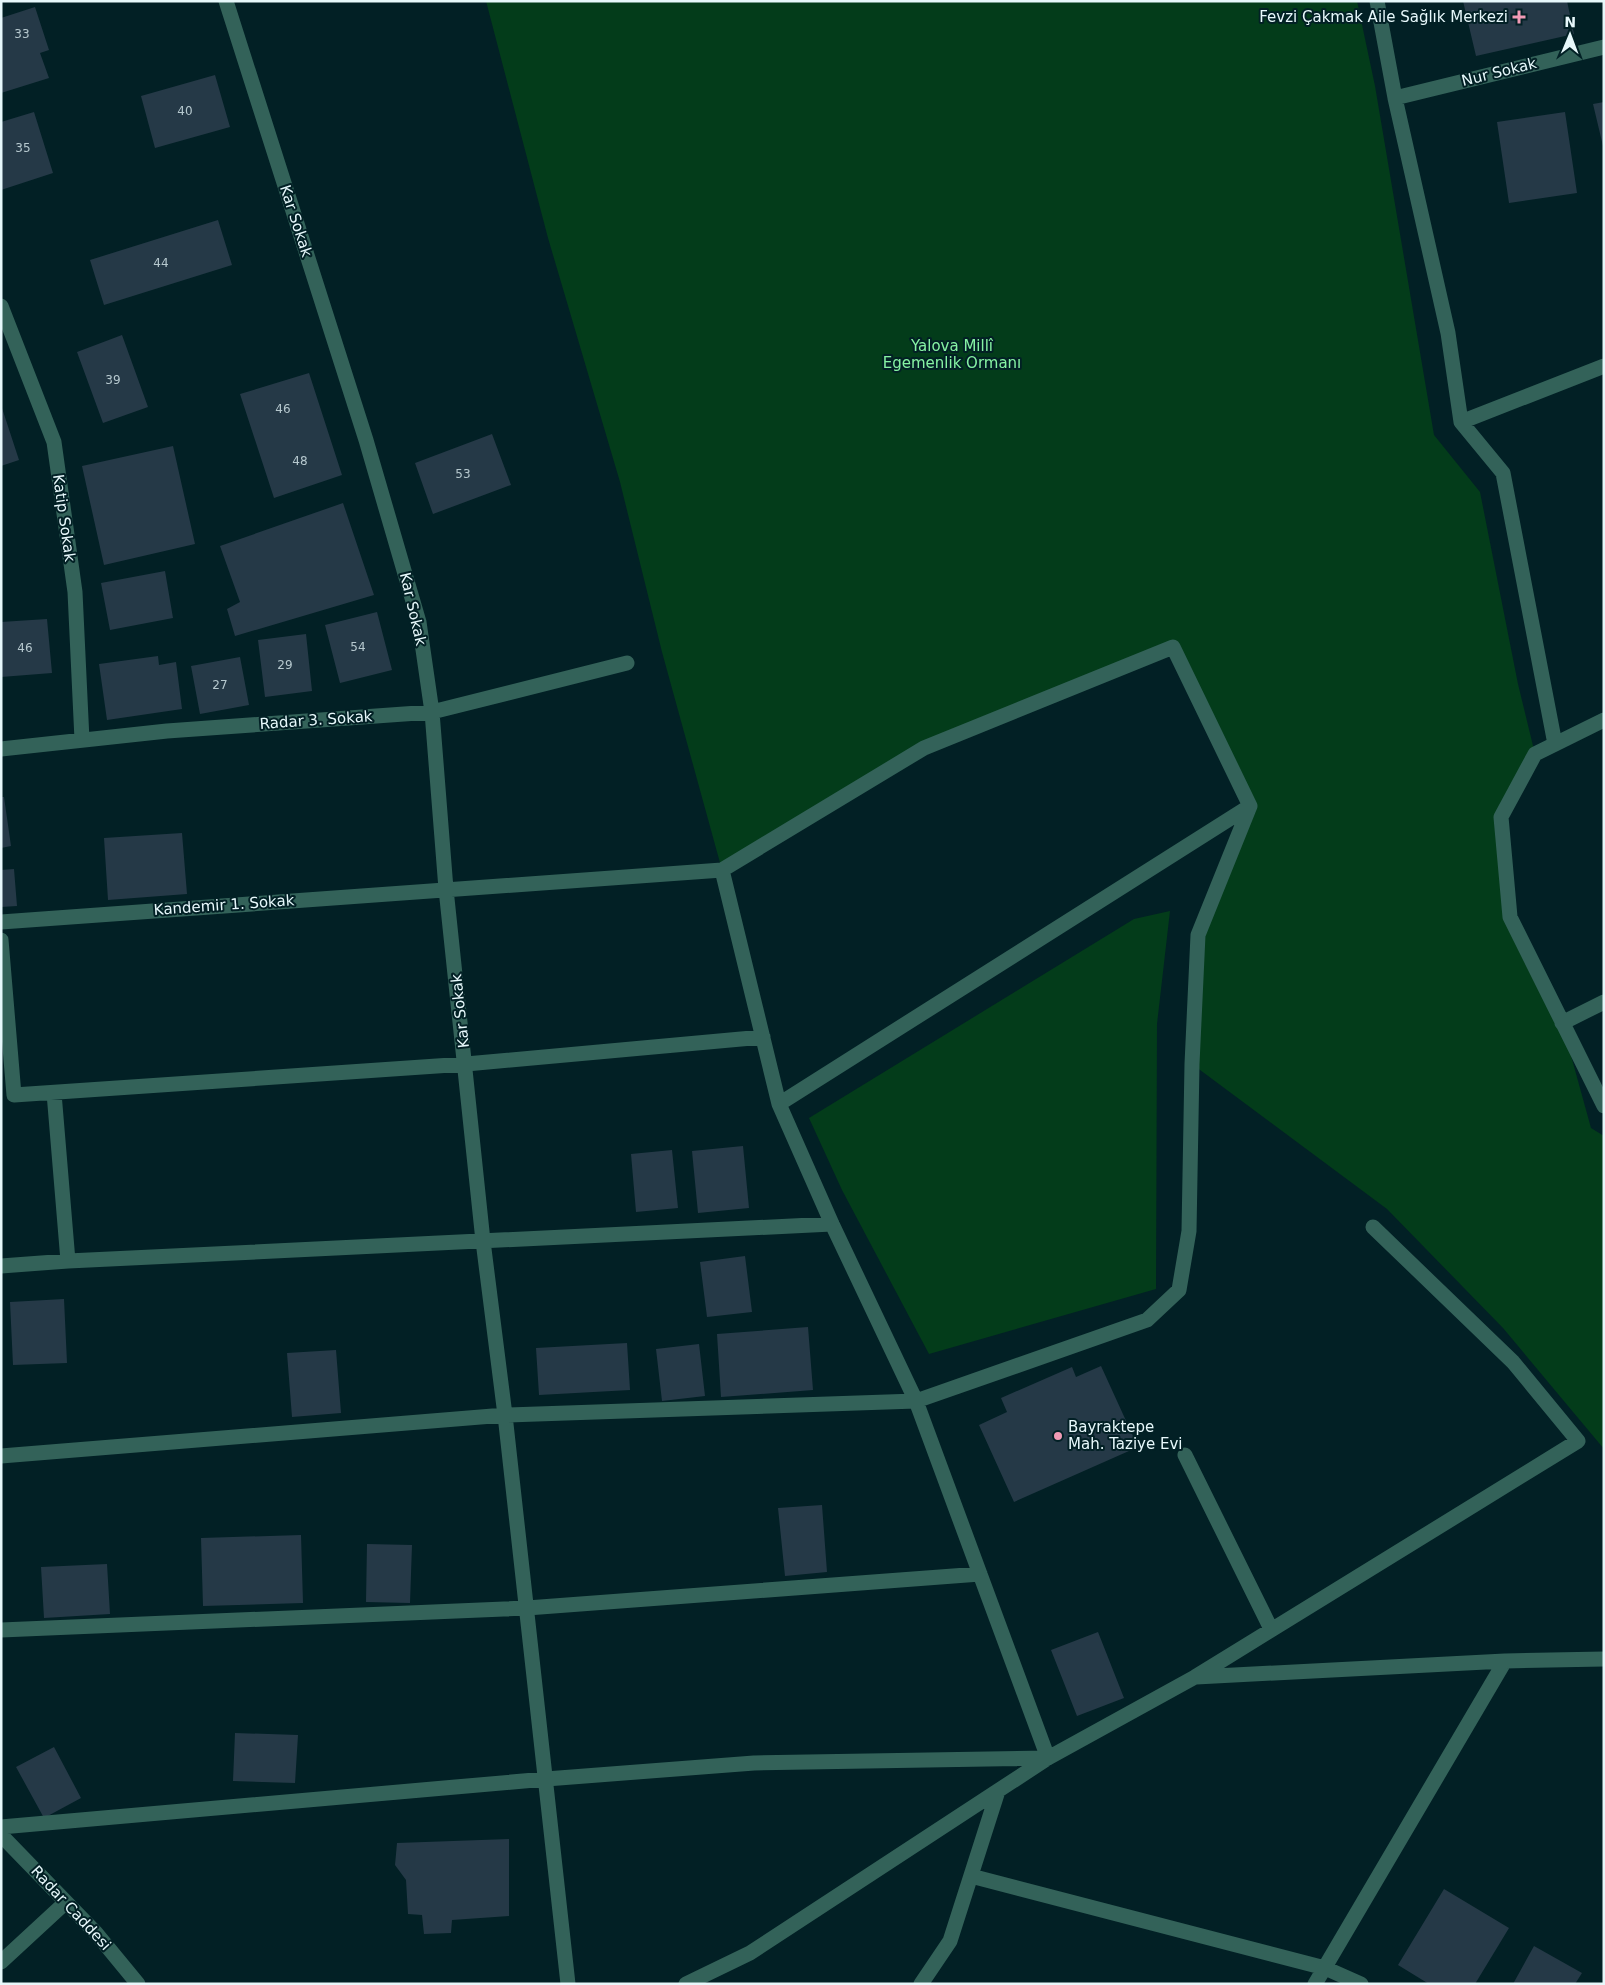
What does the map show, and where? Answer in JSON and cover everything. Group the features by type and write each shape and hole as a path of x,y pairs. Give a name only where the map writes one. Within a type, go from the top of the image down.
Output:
{"street":[{"name":"Kar Sokak","path":"226,1 366,440 419,622 432,712 446,889 466,1064 483,1241 505,1415 568,1984"},
{"path":"1377,1 1395,98 1448,333 1461,422 1503,473 1555,744"},
{"name":"Nur Sokak","path":"1395,98 1604,47"},
{"name":"Katip Sokak","path":"1,306 54,442 75,592 82,740"},
{"path":"1461,422 1604,366"},
{"path":"1,1456 505,1415 916,1401 1146,1320 1179,1290 1189,1231 1192,1064 1198,935 1250,806 1173,647 924,748 722,870 779,1104 832,1224 916,1401 1048,1758"},
{"name":"Radar 3. Sokak","path":"1,749 168,731 432,712 626,663"},
{"path":"1604,720 1535,754 1501,818 1510,917 1604,1106"},
{"path":"779,1104 1250,806"},
{"name":"Kandemir 1. Sokak","path":"1,922 722,870"},
{"path":"1,940 14,1095 466,1064 763,1037"},
{"path":"1562,1023 1604,1002"},
{"path":"54,1092 68,1261"},
{"path":"1,1266 68,1261 832,1224"},
{"path":"686,1984 750,1954 1048,1758 1195,1677 1578,1441 1513,1362 1373,1227"},
{"path":"1185,1455 1271,1629"},
{"path":"1,1630 527,1608 980,1574"},
{"path":"1195,1677 1505,1661 1604,1658"},
{"path":"1315,1984 1505,1661"},
{"path":"1,1827 546,1779 754,1763 1048,1758"},
{"path":"921,1984 950,1941 998,1791"},
{"name":"Radar Caddesi","path":"1,1835 96,1933 138,1984"},
{"path":"971,1876 1325,1968 1361,1984"},
{"path":"1,1962 66,1902"}],"green space":[{"name":"Yalova Millî Egemenlik Ormanı","path":"486,1 1357,1 1375,86 1434,435 1480,492 1518,684 1535,754 1501,818 1510,917 1562,1023 1591,1128 1604,1136 1604,1449 1503,1328 1387,1209 1192,1064 1198,935 1250,806 1173,647 924,748 722,870 662,652 620,482 548,238"},
{"path":"1170,911 1157,1024 1156,1289 929,1354 842,1190 809,1118 1134,919"}],"building":[{"name":"Fevzi Çakmak Aile Sağlık Merkezi","path":"1463,1 1567,1 1574,34 1476,56"},
{"path":"35,7 49,50 40,53 49,78 1,93 1,18"},
{"path":"215,75 230,127 155,148 141,96"},
{"path":"1604,102 1604,146 1603,146 1593,104"},
{"path":"34,112 53,173 1,190 1,122"},
{"path":"1565,112 1577,193 1509,203 1497,122"},
{"path":"218,220 232,265 104,305 90,260"},
{"path":"122,335 148,407 103,423 77,352"},
{"path":"309,373 342,475 274,498 240,394"},
{"path":"1,405 19,460 1,466"},
{"path":"492,434 511,485 433,514 415,463"},
{"path":"173,446 195,544 104,565 82,466"},
{"path":"343,503 374,595 235,636 227,609 240,602 220,546"},
{"path":"165,571 173,618 110,630 101,583"},
{"path":"377,612 392,670 340,683 325,625"},
{"path":"47,619 52,673 1,677 1,622"},
{"path":"306,634 312,691 265,697 258,640"},
{"path":"158,656 159,665 176,662 182,709 107,720 99,664"},
{"path":"240,657 249,705 200,714 191,666"},
{"path":"1,797 4,797 11,846 1,848"},
{"path":"182,833 187,894 108,900 104,838"},
{"path":"14,869 17,906 1,907 1,870"},
{"path":"743,1146 749,1208 698,1213 692,1151"},
{"path":"672,1150 678,1208 636,1212 631,1154"},
{"path":"745,1256 752,1312 707,1317 700,1262"},
{"path":"64,1299 67,1363 13,1365 10,1302"},
{"path":"808,1327 813,1390 721,1397 717,1334"},
{"path":"627,1343 630,1390 539,1395 536,1348"},
{"path":"699,1344 705,1396 662,1401 656,1349"},
{"path":"336,1350 341,1413 292,1417 287,1353"},
{"name":"Bayraktepe Mah. Taziye Evi","path":"1101,1366 1138,1447 1014,1502 979,1425 1007,1412 1001,1398 1072,1367 1076,1377"},
{"path":"822,1505 827,1572 785,1576 778,1508"},
{"path":"301,1535 303,1603 203,1606 201,1538"},
{"path":"367,1544 412,1545 410,1603 366,1602"},
{"path":"107,1564 110,1614 44,1618 41,1567"},
{"path":"1098,1632 1124,1698 1077,1716 1051,1650"},
{"path":"235,1733 298,1735 295,1783 233,1781"},
{"path":"54,1747 81,1798 44,1818 16,1767"},
{"path":"509,1839 509,1916 452,1920 451,1933 424,1934 422,1915 408,1914 406,1880 395,1865 397,1843"},
{"path":"1444,1889 1509,1928 1475,1984 1429,1984 1398,1965"},
{"path":"1534,1946 1582,1973 1575,1984 1513,1984"}],"place":[{"name":"Fevzi Çakmak Aile Sağlık Merkezi","path":"1519,17"},
{"name":"Bayraktepe Mah. Taziye Evi","path":"1058,1436"}]}
